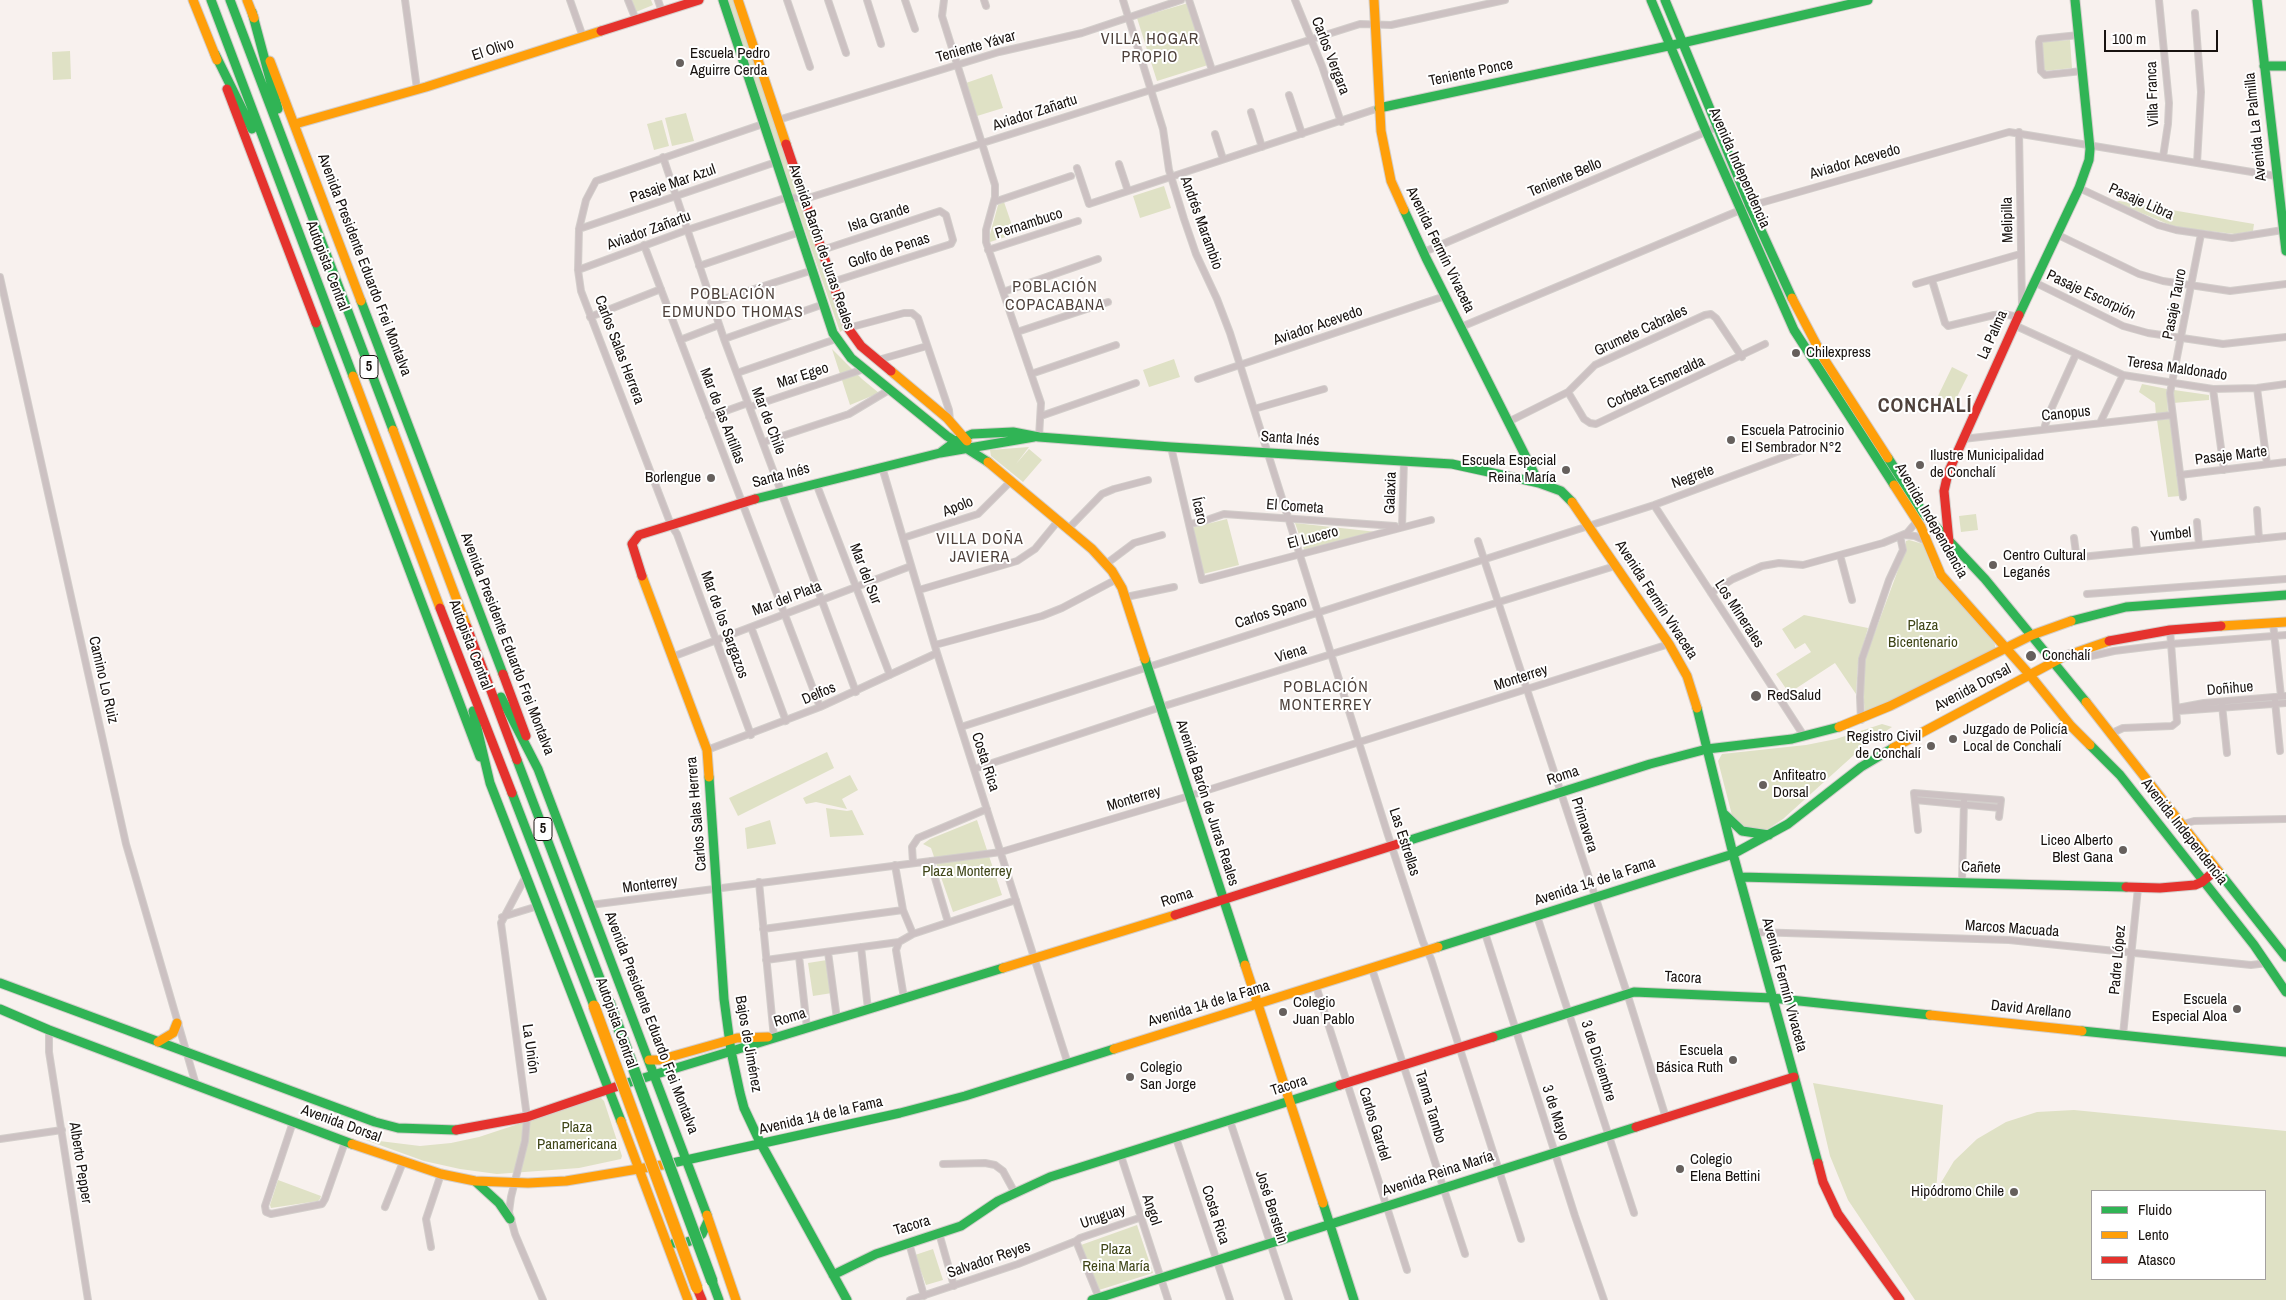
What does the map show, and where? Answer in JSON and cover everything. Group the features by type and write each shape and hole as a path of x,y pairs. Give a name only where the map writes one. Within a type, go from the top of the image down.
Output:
{"main road":[{"path":"194,0 688,1300"},
{"name":"Autopista Central","path":"211,0 460,660 594,1006 702,1300"},
{"name":"Autopista Central","path":"230,0 609,1002 719,1300"},
{"name":"Avenida Presidente Eduardo Frei Montalva","path":"247,0 655,1074 736,1300"},
{"name":"El Olivo","path":"294,124 417,89 700,0"},
{"name":"Avenida Barón de Juras Reales","path":"723,0 836,339 847,354 889,390 960,439 1068,529 1106,564 1117,579 1126,597 1222,899 1354,1300"},
{"name":"Avenida Barón de Juras Reales","path":"738,0 848,328 861,346 950,420 960,439"},
{"name":"Avenida Fermín Vivaceta","path":"1374,0 1383,148 1391,181 1445,296 1539,483 1556,489 1567,496 1670,644 1684,669 1692,692 1733,854 1820,1172 1831,1200 1900,1300"},
{"name":"Avenida Independencia","path":"1651,0 1706,131 1814,342 1921,517 1949,542 1985,579 2054,661 2216,870 2284,950"},
{"name":"Avenida Independencia","path":"1665,0 1717,127 1745,208"},
{"name":"Teniente Ponce","path":"1380,108 1682,44 1868,0"},
{"name":"La Palma","path":"1949,542 1945,512 1945,485 1948,473 2056,234 2079,188 2089,160 2075,0"},
{"name":"Avenida La Palmilla","path":"2257,0 2276,176 2282,192 2286,251"},
{"path":"252,12 293,166"},
{"path":"215,54 274,170"},
{"path":"2264,66 2286,66"},
{"path":"836,339 848,328"},
{"name":"Santa Inés","path":"940,453 960,439 979,432 1013,432 1038,437 1463,466 1539,483"},
{"name":"Santa Inés","path":"633,541 639,535 780,490 940,453 1038,437"},
{"name":"Avenida Independencia","path":"1921,517 1927,542 1937,566 1946,580 2029,674 2071,726 2120,775 2204,881 2286,992"},
{"name":"Carlos Salas Herrera","path":"633,541 633,551 707,750 718,888"},
{"name":"Avenida Dorsal","path":"1707,749 1804,736 1861,720 2032,635 2071,620 2110,610 2286,595"},
{"name":"Avenida Dorsal","path":"1733,854 1788,824 1861,767 1900,743 2054,661 2079,650 2114,639 2170,630 2286,622"},
{"path":"478,655 538,769"},
{"path":"460,660 490,783"},
{"name":"Roma","path":"655,1074 730,1045 774,1038 837,1019 1650,764 1707,749"},
{"path":"1724,814 1742,831 1758,835 1770,835"},
{"name":"Avenida 14 de la Fama","path":"687,1161 900,1113 1068,1064 1733,854"},
{"name":"Cañete","path":"1740,877 2138,888 2195,885 2204,881 2216,870"},
{"name":"Bajos de Jiménez","path":"718,888 721,954 730,1045 744,1108 762,1145 847,1300"},
{"name":"Avenida Dorsal","path":"0,983 351,1114 398,1128 449,1131 527,1116 655,1074"},
{"name":"Tacora","path":"833,1275 869,1257 968,1223 998,1201 1050,1177 1121,1156 1627,993 1642,991 1772,998"},
{"name":"David Arellano","path":"1772,998 2286,1052"},
{"name":"Avenida Dorsal","path":"0,1009 49,1030 345,1142 442,1174 475,1181 514,1183 566,1181 687,1161"},
{"path":"158,1042 173,1033 177,1023"},
{"path":"649,1060 663,1059 730,1045"},
{"name":"Avenida Reina María","path":"1096,1299 1794,1077"},
{"path":"475,1181 498,1203 510,1219"},
{"path":"664,1238 681,1244 693,1240 702,1234 708,1222"}],"street":[{"path":"405,0 417,89"},
{"path":"570,0 583,37"},
{"path":"628,0 636,20"},
{"path":"658,0 662,12"},
{"path":"788,0 810,67"},
{"path":"828,0 846,53"},
{"path":"867,0 881,44"},
{"path":"905,0 915,29"},
{"path":"944,0 942,16 995,185 994,202 986,230 988,250 1041,403 1038,437"},
{"name":"Andrés Marambio","path":"1123,0 1165,134 1171,176 1192,244 1224,316 1268,452"},
{"name":"Teniente Yávar","path":"778,120 1014,48 1082,32 1181,0"},
{"path":"1189,0 1212,70"},
{"name":"Carlos Vergara","path":"1295,0 1341,122"},
{"name":"Aviador Zañartu","path":"578,270 687,230 788,197 805,199 1360,24 1391,25 1505,0"},
{"name":"Villa Franca","path":"2159,0 2169,102 2164,157"},
{"path":"2195,13 2202,92 2198,162"},
{"path":"2079,35 2040,39 2041,70 2045,75 2082,71"},
{"path":"1289,95 1302,134"},
{"name":"Teniente Ponce","path":"1077,168 1089,204 1380,108"},
{"path":"1251,112 1262,147"},
{"path":"663,157 763,124"},
{"name":"Teniente Bello","path":"1424,252 1717,127"},
{"name":"Aviador Acevedo","path":"1461,327 1745,208 2009,132 2019,132 2276,176"},
{"name":"Melipilla","path":"2018,317 2020,254 2019,132"},
{"path":"1215,134 1223,159"},
{"name":"Carlos Salas Herrera","path":"663,157 596,182 586,200 579,229 578,270 581,291 590,317 670,525"},
{"name":"Mar de Chile","path":"663,157 711,303 856,692"},
{"name":"Pasaje Mar Azul","path":"579,229 776,162"},
{"path":"1119,164 1128,191"},
{"path":"994,202 1071,176"},
{"name":"Pasaje Libra","path":"2079,188 2158,225 2176,230 2232,238 2284,230"},
{"name":"Isla Grande","path":"822,250 944,212"},
{"name":"Golfo de Penas","path":"832,282 953,242 944,212"},
{"name":"Pernambuco","path":"988,250 1078,220"},
{"path":"699,266 800,232"},
{"path":"2056,234 2147,277 2191,286 2230,291 2286,284"},
{"name":"Pasaje Tauro","path":"2183,497 2170,398 2171,383 2201,234"},
{"name":"Mar de las Antillas","path":"644,246 820,707"},
{"path":"1916,284 2020,254"},
{"path":"1003,292 1098,259"},
{"path":"711,303 813,270"},
{"name":"Camino Lo Ruiz","path":"0,277 126,844 196,1085"},
{"path":"1932,280 1945,323 1948,326 1994,315 2004,314 2018,317"},
{"name":"Pasaje Escorpión","path":"2034,282 2132,329 2229,344 2286,337"},
{"path":"590,317 661,289"},
{"name":"Aviador Acevedo","path":"1198,379 1445,296"},
{"path":"1017,332 1108,302"},
{"path":"724,339 824,304"},
{"path":"848,328 904,313 912,313 918,318 949,410 950,420"},
{"name":"Grumete Cabrales","path":"1508,422 1568,392 1595,365 1710,314 1716,318 1742,357"},
{"name":"Teresa Maldonado","path":"2018,317 2076,354 2123,375 2213,389 2257,388 2286,384"},
{"path":"680,340 719,325"},
{"path":"737,373 836,339"},
{"name":"Corbeta Esmeralda","path":"1568,392 1584,419 1596,424 1742,357 1766,344"},
{"path":"1031,374 1116,345"},
{"path":"878,360 927,346"},
{"path":"2044,429 2076,354"},
{"name":"Mar Egeo","path":"709,417 864,369"},
{"path":"2100,423 2123,375"},
{"path":"1041,416 1136,383"},
{"path":"2257,388 2267,464"},
{"path":"1254,409 1324,389"},
{"path":"2213,389 2224,470"},
{"path":"764,442 849,414 889,390"},
{"name":"Canopus","path":"1963,439 2172,416"},
{"name":"Ícaro","path":"1171,447 1202,580"},
{"name":"Negrete","path":"1589,526 1654,505 1805,450"},
{"name":"Las Estrellas","path":"1268,452 1317,612 1520,1239"},
{"name":"Galaxia","path":"1402,527 1404,461"},
{"name":"Pasaje Marte","path":"2180,475 2286,462"},
{"name":"Costa Rica","path":"882,467 937,653 1068,1064"},
{"name":"Apolo","path":"903,538 978,514 1011,480"},
{"path":"1068,529 1102,494 1148,480"},
{"name":"Mar del Sur","path":"816,482 890,675"},
{"name":"Los Minerales","path":"1654,505 1804,736"},
{"path":"2257,510 2259,539"},
{"name":"El Cometa","path":"1189,524 1202,522 1224,514 1402,527"},
{"path":"1902,535 1921,517"},
{"name":"El Lucero","path":"1202,580 1431,520"},
{"path":"919,590 1017,561 1034,549 1058,521"},
{"path":"2197,522 2199,545"},
{"name":"Mar de los Sargazos","path":"670,525 677,534 751,735"},
{"name":"Carlos Spano","path":"961,727 1589,526"},
{"path":"2135,530 2137,551"},
{"path":"1106,564 1134,543 1162,535"},
{"path":"1861,720 1860,676 1862,659 1889,580 1903,550 1902,535"},
{"path":"1711,594 1733,579 1762,566 1779,563 1804,565 1902,535 1915,536 1927,542"},
{"name":"Yumbel","path":"2074,538 2076,553 2080,557 2286,536"},
{"name":"Primavera","path":"1478,541 1627,993 1666,1118"},
{"path":"1840,555 1852,600"},
{"name":"Mar del Plata","path":"672,656 911,566"},
{"name":"Viena","path":"974,768 1616,566"},
{"path":"2086,594 2286,578"},
{"path":"935,644 1054,611 1117,579"},
{"path":"1126,597 1174,587"},
{"path":"2273,623 2279,698 2280,751"},
{"path":"751,627 786,721"},
{"path":"2110,734 2122,728 2172,726 2176,724 2178,720 2170,630"},
{"path":"2087,656 2171,644 2286,635"},
{"name":"Monterrey","path":"590,905 1001,852 1189,796 1670,644"},
{"name":"Delfos","path":"707,750 751,735 856,692 937,653"},
{"name":"Doñihue","path":"2177,710 2279,698 2286,703"},
{"path":"2222,705 2227,753"},
{"path":"1918,830 1914,793 1964,801 2000,800 1999,817"},
{"path":"1962,882 1964,801"},
{"path":"913,863 912,847 918,838 987,809"},
{"path":"2180,824 2194,821 2286,820"},
{"path":"930,861 948,922"},
{"path":"896,865 903,910 913,934"},
{"path":"502,917 526,876"},
{"path":"759,882 774,1038"},
{"name":"Padre López","path":"2123,1035 2138,888"},
{"path":"766,960 898,942 913,934 1016,900"},
{"path":"502,917 538,906"},
{"path":"763,929 903,910"},
{"name":"3 de Diciembre","path":"1537,916 1634,1213"},
{"name":"La Unión","path":"502,917 500,927 527,1116 525,1141 510,1202 510,1219"},
{"name":"Marcos Macuada","path":"1754,932 1996,939 2251,965 2266,963"},
{"name":"3 de Mayo","path":"1485,933 1604,1300"},
{"path":"898,942 896,950 904,998"},
{"path":"861,947 868,1009"},
{"path":"828,952 837,1019"},
{"path":"799,956 807,1028"},
{"name":"Tarma Tambo","path":"1372,968 1465,1254"},
{"name":"Carlos Gardel","path":"1316,986 1407,1270"},
{"name":"Alberto Pepper","path":"49,1030 49,1052 88,1300"},
{"name":"José Berstein","path":"1230,1121 1289,1300"},
{"path":"293,1122 266,1206 266,1212 271,1214 322,1204 345,1142"},
{"path":"0,1139 62,1130"},
{"name":"Costa Rica","path":"1176,1138 1230,1300"},
{"name":"Angol","path":"1121,1156 1139,1218 1168,1300"},
{"path":"385,1207 403,1162"},
{"path":"943,1164 989,1163 995,1165 1003,1171 1015,1193"},
{"path":"431,1247 426,1219 442,1174"},
{"name":"Uruguay","path":"1076,1241 1139,1218"},
{"path":"510,1219 543,1300"},
{"path":"939,1233 954,1286"},
{"path":"1076,1241 1096,1299"},
{"name":"Salvador Reyes","path":"910,1300 954,1286 1076,1241"},
{"path":"908,1243 924,1296"}],"green space":[{"path":"632,0 651,0 653,5 636,12"},
{"path":"726,0 734,0 786,151 845,329 840,332"},
{"path":"1188,3 1208,65 1157,81 1137,18"},
{"path":"2070,40 2072,68 2044,71 2042,42"},
{"path":"70,51 71,79 53,80 52,52"},
{"path":"992,74 1003,108 977,116 966,83"},
{"path":"686,113 694,141 672,146 665,118"},
{"path":"662,120 669,146 654,150 647,124"},
{"path":"1164,186 1171,208 1140,218 1133,196"},
{"path":"2119,201 2254,224 2253,231 2235,234 2175,227 2115,202"},
{"path":"1004,202 1015,234 990,242 989,238 998,205"},
{"path":"832,349 862,379 879,393 850,405"},
{"path":"1174,359 1180,377 1149,387 1143,370"},
{"path":"1952,367 1968,375 1954,403 1938,396"},
{"path":"2142,384 2167,389 2168,414 2156,415 2155,403 2139,392"},
{"path":"2174,390 2209,395 2209,400 2173,403"},
{"path":"2170,419 2180,496 2168,497 2157,420"},
{"path":"1029,447 1016,464 1029,449 1042,460 1023,482 991,456 990,450"},
{"path":"1976,514 1978,530 1961,532 1959,516"},
{"path":"1227,519 1239,565 1203,574 1191,528"},
{"path":"1295,523 1377,532 1305,552"},
{"name":"Plaza Bicentenario","path":"1909,540 1923,544 1935,576 1991,637 1995,650 1865,714 1863,690 1864,662 1905,551 1906,541"},
{"path":"1804,615 1868,628 1858,663 1856,694 1835,663 1789,693 1776,674 1811,652 1805,643 1795,649 1782,629"},
{"path":"1882,724 1892,727 1865,745 1783,819 1765,831 1751,832 1733,819 1718,761 1722,754 1806,745 1836,739"},
{"path":"827,752 834,768 738,816 729,798"},
{"path":"850,775 858,790 842,799 847,809 816,802 806,804 803,798"},
{"path":"826,808 852,810 864,835 830,837"},
{"path":"770,820 776,844 747,849 745,828"},
{"name":"Plaza Monterrey","path":"977,820 1002,895 953,912 931,848 923,844 930,839"},
{"path":"827,960 832,993 813,996 808,963"},
{"name":"Hipódromo Chile","path":"1813,1083 1943,1105 1936,1191 1954,1161 1977,1139 2006,1122 2037,1112 2074,1110 2286,1131 2286,1300 1915,1300 1848,1200 1830,1156"},
{"name":"Plaza Panamericana","path":"600,1097 604,1101 622,1156 621,1159 579,1168 497,1174 460,1169 424,1161 363,1139 420,1146 451,1143 479,1137"},
{"path":"278,1180 321,1196 320,1199 318,1201 271,1208 270,1205"},
{"name":"Plaza Reina María","path":"1137,1225 1153,1273 1099,1290 1081,1245"},
{"path":"933,1249 943,1280 926,1285 915,1255"}],"traffic: fast":[{"path":"211,0 353,376"},
{"path":"230,0 393,430"},
{"path":"723,0 833,333 851,358 947,436 988,462"},
{"path":"1651,0 1706,131 1794,330 1894,485"},
{"path":"1665,0 1750,206 1792,298"},
{"path":"1379,108 1682,43 1868,0"},
{"path":"2019,315 2079,188 2089,160 2090,149 2075,0"},
{"path":"2257,0 2286,251"},
{"path":"252,12 278,109"},
{"path":"215,54 252,129"},
{"path":"2264,66 2286,66"},
{"path":"1404,210 1426,258 1539,483"},
{"path":"361,301 503,674"},
{"path":"316,323 480,757"},
{"path":"940,453 956,441 972,434 1013,432 1039,437 1171,447 1452,464 1539,483 1561,491 1572,502"},
{"path":"755,499 940,453 1034,437"},
{"path":"1888,458 1924,514 1985,579 2086,702"},
{"path":"2071,621 2126,607 2286,595"},
{"path":"1145,659 1245,965"},
{"path":"501,697 538,769"},
{"path":"1697,708 1733,854 1818,1163"},
{"path":"473,711 490,783"},
{"path":"1404,842 1650,764 1707,749 1792,739 1839,727"},
{"path":"2090,745 2120,775 2254,945 2286,992"},
{"path":"1438,947 1733,854 1788,824 1861,767 1893,748"},
{"path":"517,760 609,1002"},
{"path":"538,769 707,1215"},
{"path":"709,777 724,999 731,1051 740,1093 744,1108 759,1140 847,1300"},
{"path":"490,783 621,1121"},
{"path":"512,793 594,1006"},
{"path":"1724,814 1742,831 1769,835"},
{"path":"2219,872 2286,957"},
{"path":"1740,877 2126,887"},
{"path":"624,1084 1003,968"},
{"path":"0,983 375,1122 398,1128 456,1130"},
{"path":"1493,1037 1634,992 1772,998 1930,1015"},
{"path":"609,1002 712,1281"},
{"path":"0,1009 49,1030 352,1144"},
{"path":"2082,1031 2286,1052"},
{"path":"668,1164 900,1113 965,1096 1114,1049"},
{"path":"833,1275 876,1254 961,1226 998,1201 1050,1177 1340,1085"},
{"path":"1092,1300 1636,1127"},
{"path":"476,1182 499,1203 510,1219"},
{"path":"1323,1203 1354,1300"},
{"path":"674,1243 681,1244 696,1239 702,1234 708,1221"},
{"path":"712,1281 719,1300"}],"traffic: slow":[{"path":"193,0 217,60"},
{"path":"247,0 254,18"},
{"path":"738,0 786,144"},
{"path":"1374,0 1381,131 1391,181 1404,210"},
{"path":"295,124 426,87 601,31"},
{"path":"270,61 361,301"},
{"path":"1792,298 1824,359 1888,458"},
{"path":"891,371 947,418 967,441"},
{"path":"353,376 440,608"},
{"path":"393,430 467,627"},
{"path":"988,462 1092,549 1112,571 1122,588 1145,659"},
{"path":"1894,485 1921,527 1941,575 2029,674 2071,726 2090,745"},
{"path":"1572,502 1669,644 1687,676 1697,708"},
{"path":"642,576 707,750 709,777"},
{"path":"1839,727 1890,706 2032,635 2071,621"},
{"path":"2221,626 2286,622"},
{"path":"1893,748 2063,657 2109,641"},
{"path":"2086,702 2219,872"},
{"path":"1003,968 1175,915"},
{"path":"1114,1049 1438,947"},
{"path":"1245,965 1323,1203"},
{"path":"594,1006 697,1288"},
{"path":"1930,1015 2082,1031"},
{"path":"158,1042 173,1033 177,1023"},
{"path":"649,1060 659,1060 737,1038 768,1037"},
{"path":"621,1121 688,1300"},
{"path":"352,1144 441,1174 475,1181 528,1183 566,1181 668,1164"},
{"path":"707,1215 736,1300"}],"traffic: jam":[{"path":"601,31 699,0"},
{"path":"227,89 316,323"},
{"path":"786,144 848,328 861,346 891,371"},
{"path":"1949,542 1944,491 1948,473 2019,315"},
{"path":"642,576 632,544 639,535 755,499"},
{"path":"440,608 512,793"},
{"path":"2109,641 2170,630 2221,626"},
{"path":"467,627 517,760"},
{"path":"503,674 526,736"},
{"path":"1175,915 1404,842"},
{"path":"2126,887 2160,888 2195,885 2202,882 2216,870"},
{"path":"1340,1085 1493,1037"},
{"path":"1636,1127 1794,1077"},
{"path":"456,1130 527,1117 624,1084"},
{"path":"1818,1163 1823,1182 1838,1214 1900,1300"},
{"path":"697,1288 702,1300"}],"place":[{"name":"Escuela Pedro Aguirre Cerda","path":"680,63"},
{"name":"Chilexpress","path":"1796,353"},
{"name":"Escuela Patrocinio El Sembrador N°2","path":"1731,440"},
{"name":"Ilustre Municipalidad de Conchalí","path":"1920,465"},
{"name":"Escuela Especial Reina María","path":"1566,470"},
{"name":"Borlengue","path":"711,478"},
{"name":"Centro Cultural Leganés","path":"1993,565"},
{"name":"Conchalí","path":"2031,656"},
{"name":"RedSalud","path":"1756,696"},
{"name":"Juzgado de Policía Local de Conchalí","path":"1953,739"},
{"name":"Registro Civil de Conchalí","path":"1931,746"},
{"name":"Anfiteatro Dorsal","path":"1763,785"},
{"name":"Liceo Alberto Blest Gana","path":"2123,850"},
{"name":"Escuela Especial Aloa","path":"2237,1009"},
{"name":"Colegio Juan Pablo","path":"1283,1012"},
{"name":"Escuela Básica Ruth","path":"1733,1060"},
{"name":"Colegio San Jorge","path":"1130,1077"},
{"name":"Colegio Elena Bettini","path":"1680,1169"},
{"name":"Hipódromo Chile","path":"2014,1192"}],"district":[{"name":"VILLA HOGAR PROPIO","path":"1150,49"},
{"name":"POBLACIÓN COPACABANA","path":"1055,297"},
{"name":"POBLACIÓN EDMUNDO THOMAS","path":"733,304"},
{"name":"CONCHALÍ","path":"1925,407"},
{"name":"VILLA DOÑA JAVIERA","path":"980,549"},
{"name":"POBLACIÓN MONTERREY","path":"1326,697"}]}
